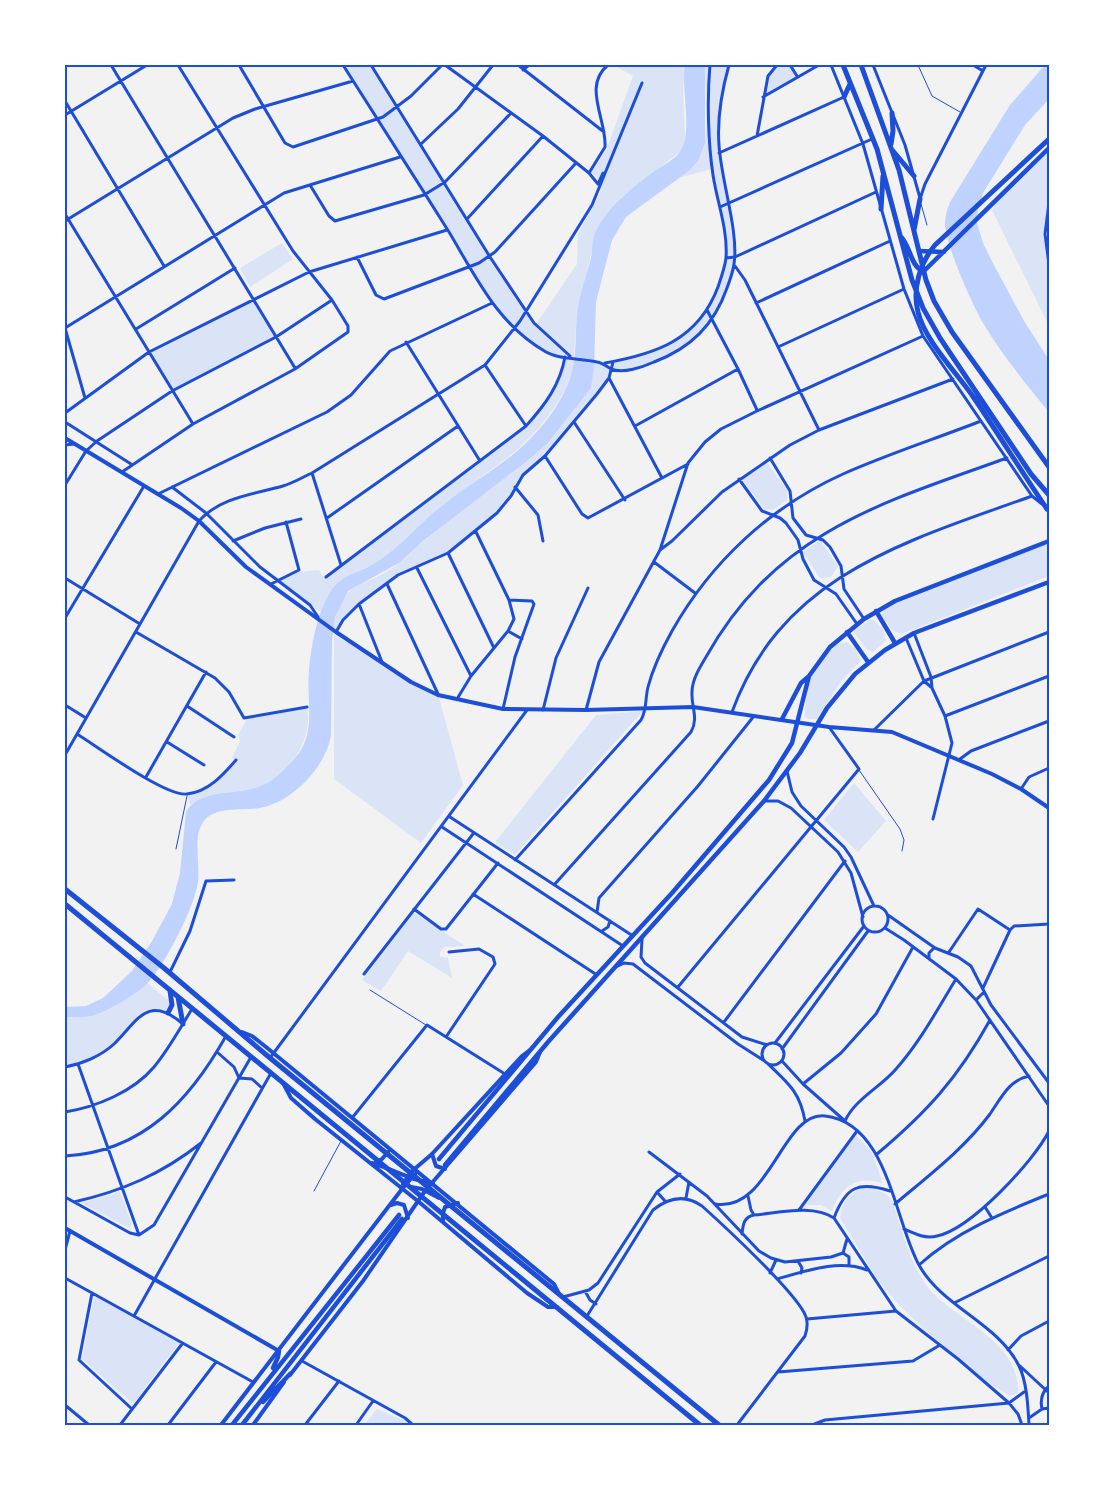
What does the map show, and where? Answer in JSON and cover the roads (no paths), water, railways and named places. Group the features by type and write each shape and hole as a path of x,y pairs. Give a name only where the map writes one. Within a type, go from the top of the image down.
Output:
{"main road":[{"path":"843,65 883,170 917,294 927,316 1031,474 1049,494"},
{"path":"861,65 893,151 921,252 924,271 934,301 946,324 1049,467"},
{"path":"844,97 850,84"},
{"path":"890,144 893,131 892,113"},
{"path":"1048,511 923,326 918,312 916,292 923,264 935,245 1049,139"},
{"path":"924,271 1049,148"},
{"path":"893,151 914,176"},
{"path":"881,209 883,170"},
{"path":"914,230 920,199"},
{"path":"901,237 907,243 917,268 924,271"},
{"path":"921,252 944,252"},
{"path":"1009,452 1026,472 1031,474"},
{"path":"782,719 801,683 809,676 822,656 847,632 876,611 910,594 1049,541"},
{"path":"446,1167 540,1052 764,801 787,771 839,691 868,662 895,643 914,633 1049,582"},
{"path":"876,611 895,643"},
{"path":"847,632 868,662"},
{"path":"439,1159 530,1050 730,828 769,780 789,751 809,676"},
{"path":"65,889 170,972 240,1032 272,1055 290,1073 720,1425"},
{"path":"65,904 700,1425"},
{"path":"168,1013 172,1005 170,990"},
{"path":"178,996 183,1024"},
{"path":"232,1425 268,1378 403,1217"},
{"path":"242,1425 403,1217"},
{"path":"268,1378 278,1357 278,1351"},
{"path":"254,1409 290,1374"}],"street":[{"path":"112,65 295,369"},
{"path":"65,115 147,65"},
{"path":"122,472 131,464 193,424 295,369 346,334 348,328 332,300 293,251 178,65"},
{"path":"65,756 199,521 206,513 239,497 287,485 312,474 484,365 526,312 597,195 642,83 598,184 589,173 543,136 444,65 398,108 377,120 293,147 287,145 239,65"},
{"path":"343,65 492,303 515,328 542,350 565,358 572,357 598,362 612,369 634,369 667,358 686,347 713,319 722,303 735,257 719,153 720,111 729,65"},
{"path":"371,65 422,144 490,258 526,312 538,329 572,357"},
{"path":"422,144 442,126 476,88 493,65"},
{"path":"518,65 604,132"},
{"path":"523,70 529,65"},
{"path":"589,173 603,152 604,132 596,91 600,73 608,65"},
{"path":"604,364 648,354 665,348 681,338 707,310 719,282 726,258 711,156 710,65"},
{"path":"756,137 768,76 778,65"},
{"path":"790,65 797,76"},
{"path":"763,97 819,65"},
{"path":"831,65 863,144 904,290 923,336 1032,496 1048,511"},
{"path":"873,65 892,113 920,199"},
{"path":"973,65 983,71"},
{"path":"920,199 925,184 986,65"},
{"path":"67,220 216,127 244,113 353,81"},
{"path":"719,153 844,97"},
{"path":"65,101 164,266"},
{"path":"310,185 334,221 424,195 445,182 511,113"},
{"path":"860,136 869,132"},
{"path":"467,219 543,136"},
{"path":"720,207 872,139"},
{"path":"85,398 65,328 284,193 400,157"},
{"path":"357,257 376,295 384,299 490,258 576,163"},
{"path":"726,258 735,257 876,192"},
{"path":"1049,202 1045,234 1049,265"},
{"path":"65,214 193,424"},
{"path":"65,413 149,352 310,272 447,230"},
{"path":"756,303 890,241"},
{"path":"734,266 745,280 819,430"},
{"path":"136,329 235,268"},
{"path":"778,347 904,290"},
{"path":"65,485 86,451 97,441 172,391 276,337 332,300"},
{"path":"158,494 327,412 351,395 387,353 406,342 462,319 492,303"},
{"path":"707,310 738,369 757,411"},
{"path":"545,456 587,518 592,518 688,463 705,442 721,429 923,336"},
{"path":"406,342 480,461"},
{"path":"326,577 526,426 551,394 561,374 566,353"},
{"path":"335,631 342,620 359,604 398,575 448,553 476,532 496,512 523,475 545,456 574,422 609,378 613,362"},
{"path":"484,365 526,426"},
{"path":"635,426 738,369"},
{"path":"609,378 662,478"},
{"path":"660,550 672,541 722,492 770,458 819,430 953,379"},
{"path":"515,860 641,720 646,708 648,689 657,662 695,593 741,542 792,504 842,475 981,421"},
{"path":"65,422 131,464"},
{"path":"574,422 625,500"},
{"path":"327,518 458,426"},
{"path":"65,438 144,485 199,521 238,560 335,631 382,664 418,686 438,695 503,709 694,708 798,721 829,727 897,733 960,759 1020,789 1049,808"},
{"path":"65,446 74,444"},
{"path":"770,458 787,485 792,504 793,518 806,535 823,540 830,547 840,562 844,589 864,619"},
{"path":"554,885 691,732 695,720 692,697 693,684 723,629 756,588 814,538 852,517 884,502 1007,458"},
{"path":"586,710 599,662 660,550 688,463"},
{"path":"312,474 341,565"},
{"path":"738,480 762,511 786,523 797,538 814,580 836,594 857,624"},
{"path":"65,618 144,485"},
{"path":"515,487 538,515 543,541"},
{"path":"172,488 206,513 256,564 310,604 320,619"},
{"path":"732,712 743,685 764,649 791,616 823,587 885,552 1032,496"},
{"path":"233,541 256,531 301,519"},
{"path":"271,584 297,572 299,569 286,522"},
{"path":"457,700 471,676 514,621 510,600 476,532"},
{"path":"448,553 494,648"},
{"path":"654,562 695,593"},
{"path":"417,568 471,676"},
{"path":"65,578 140,624"},
{"path":"386,584 438,695"},
{"path":"543,710 556,658 588,588"},
{"path":"503,709 534,604 532,601 510,600"},
{"path":"359,604 382,664"},
{"path":"508,631 522,640"},
{"path":"136,632 206,671 225,686 244,718 308,708"},
{"path":"874,730 924,681 931,677 1049,632"},
{"path":"914,633 931,677 932,688 945,716 952,743 933,819"},
{"path":"905,638 924,681 932,688"},
{"path":"146,777 206,671"},
{"path":"945,716 1049,676"},
{"path":"65,705 86,718"},
{"path":"187,706 234,737"},
{"path":"527,710 450,817 272,1055 458,1203 554,1284 561,1296 585,1291 598,1284 657,1192 680,1174"},
{"path":"597,912 600,898 692,794 755,715"},
{"path":"960,759 971,751 1049,721"},
{"path":"678,987 859,769 829,727"},
{"path":"77,734 171,792 187,794 215,782 236,760"},
{"path":"167,742 204,765"},
{"path":"1020,789 1029,777 1049,768"},
{"path":"787,771 796,799 852,857 874,906 885,910 888,915 935,948 949,952 971,966 984,992 1049,1083"},
{"path":"764,801 783,803 811,826 845,862 864,926 868,930 874,932 885,928 888,922 888,915"},
{"path":"450,817 473,834 633,936"},
{"path":"442,827 623,946"},
{"path":"364,974 473,834"},
{"path":"724,1022 845,862"},
{"path":"414,909 441,928 446,929 498,863"},
{"path":"170,972 190,931 206,882 234,880"},
{"path":"473,894 597,975"},
{"path":"862,916 874,906"},
{"path":"949,952 978,909 1010,930"},
{"path":"602,931 606,929 610,921"},
{"path":"983,988 1010,930 1014,926 1049,924"},
{"path":"775,1044 864,926"},
{"path":"885,928 956,979 976,1000 1049,1105"},
{"path":"782,1049 868,930"},
{"path":"642,939 641,953 644,963 747,1040 767,1045 775,1044 782,1049 784,1055 782,1061 778,1064 768,1064"},
{"path":"803,1084 841,1053 871,1021 886,998 913,947"},
{"path":"929,960 929,953 935,948"},
{"path":"446,1036 495,964 493,957 479,949 449,952"},
{"path":"618,966 624,963 633,964 738,1044 768,1064 796,1092 802,1106 805,1121"},
{"path":"846,1121 852,1110 887,1079 919,1041 956,979"},
{"path":"976,1000 984,992"},
{"path":"65,1112 92,1105 127,1088 152,1070 192,1009"},
{"path":"65,1068 104,1052 140,1016 154,1011 168,1013 183,1024"},
{"path":"877,1154 924,1113 942,1093 972,1052 990,1020"},
{"path":"352,1118 427,1026 505,1074"},
{"path":"65,1156 107,1147 135,1136 168,1115 187,1096 205,1072 226,1036"},
{"path":"763,1060 762,1054 767,1045"},
{"path":"221,1425 391,1205 409,1178 522,1056 530,1050"},
{"path":"217,1052 234,1067 239,1078"},
{"path":"65,1197 122,1230 139,1235 154,1226 252,1057"},
{"path":"782,1061 803,1084 857,1131 877,1154 919,1265 937,1290 988,1330 1008,1350 1019,1365 1049,1393"},
{"path":"78,1064 139,1235"},
{"path":"134,1316 272,1073"},
{"path":"895,1204 958,1150 989,1116 1013,1082 1029,1076"},
{"path":"239,1078 252,1079 262,1089"},
{"path":"282,1081 287,1092 295,1101 341,1141 419,1202 534,1298 548,1307 557,1307"},
{"path":"715,1204 729,1205 748,1196 805,1121 823,1116 846,1121"},
{"path":"799,1210 857,1131"},
{"path":"904,1229 928,1237 942,1235 985,1207 1002,1190 1049,1131"},
{"path":"74,1202 123,1189 167,1168 203,1141"},
{"path":"369,1162 382,1159 388,1152 387,1146"},
{"path":"649,1152 689,1181 715,1204 759,1251 776,1260 785,1262 831,1257 843,1253"},
{"path":"432,1154 436,1166 446,1167"},
{"path":"369,1162 391,1169 409,1178 433,1183"},
{"path":"253,1425 367,1275 403,1217 419,1202 446,1167"},
{"path":"686,1198 689,1181"},
{"path":"834,1218 842,1200 850,1190 856,1187 870,1186 891,1191"},
{"path":"402,1189 418,1188 442,1199 458,1203"},
{"path":"657,1192 665,1200"},
{"path":"919,1265 952,1240 992,1218 1049,1194"},
{"path":"748,1196 754,1215"},
{"path":"587,1316 650,1214 665,1200 686,1198 696,1202 710,1213 776,1279 799,1304 807,1319 804,1336 737,1425"},
{"path":"391,1205 397,1203 404,1205 403,1217"},
{"path":"443,1222 442,1213 445,1207 458,1203"},
{"path":"985,1207 992,1218"},
{"path":"742,1234 743,1222 748,1217 754,1215 799,1210 821,1212 834,1218 896,1311 1009,1403 1018,1414 1022,1425"},
{"path":"65,1228 278,1351"},
{"path":"65,1250 70,1231"},
{"path":"843,1253 847,1239"},
{"path":"843,1253 849,1257 849,1264"},
{"path":"954,1304 1049,1256"},
{"path":"770,1274 776,1260"},
{"path":"797,1260 802,1268 801,1273"},
{"path":"776,1279 849,1264 867,1270"},
{"path":"65,1278 253,1382"},
{"path":"585,1291 588,1298 596,1304"},
{"path":"92,1293 79,1360 132,1409"},
{"path":"807,1319 896,1311"},
{"path":"1008,1350 1021,1336 1049,1321"},
{"path":"120,1425 182,1344"},
{"path":"778,1372 913,1361 940,1345"},
{"path":"302,1361 405,1418 412,1425"},
{"path":"168,1425 216,1362"},
{"path":"1019,1365 1029,1425"},
{"path":"305,1425 339,1381"},
{"path":"1042,1409 1041,1400 1049,1386"},
{"path":"812,1425 825,1420 1009,1403 1025,1392"},
{"path":"356,1425 373,1401"},
{"path":"65,1405 89,1425"},
{"path":"1029,1418 1042,1409 1049,1408"}],"lane":[{"path":"918,65 932,96 961,112"},
{"path":"920,199 927,225"},
{"path":"859,769 900,829 904,840 902,851"},
{"path":"176,849 187,794"},
{"path":"370,990 427,1026"},
{"path":"314,1191 341,1141"}],"water":[{"path":"685,65 705,65 705,143 699,160 690,170 626,217 612,240 596,302 594,367 591,388 548,443 527,461 423,541 399,563 348,591 335,617 332,641 331,736 322,760 305,782 284,799 260,808 219,812 205,819 199,831 198,882 191,907 178,936 154,975 137,992 101,1013 91,1016 65,1017 65,1007 86,1006 103,998 132,971 152,941 172,904 180,873 186,812 192,804 209,796 249,790 264,785 281,773 299,753 304,744 309,724 308,682 313,641 318,619 331,591 347,576 380,560 443,505 516,452 552,413 567,387 572,371 578,308 591,259 595,233 606,215 621,198 674,158 682,148 686,130"},
{"path":"1045,65 1049,65 1049,99 1025,125 983,193 978,209 977,223 983,243 995,267 1024,321 1049,360 1049,412 1006,358 983,323 966,289 946,234 945,224 950,202 1010,105"}]}
